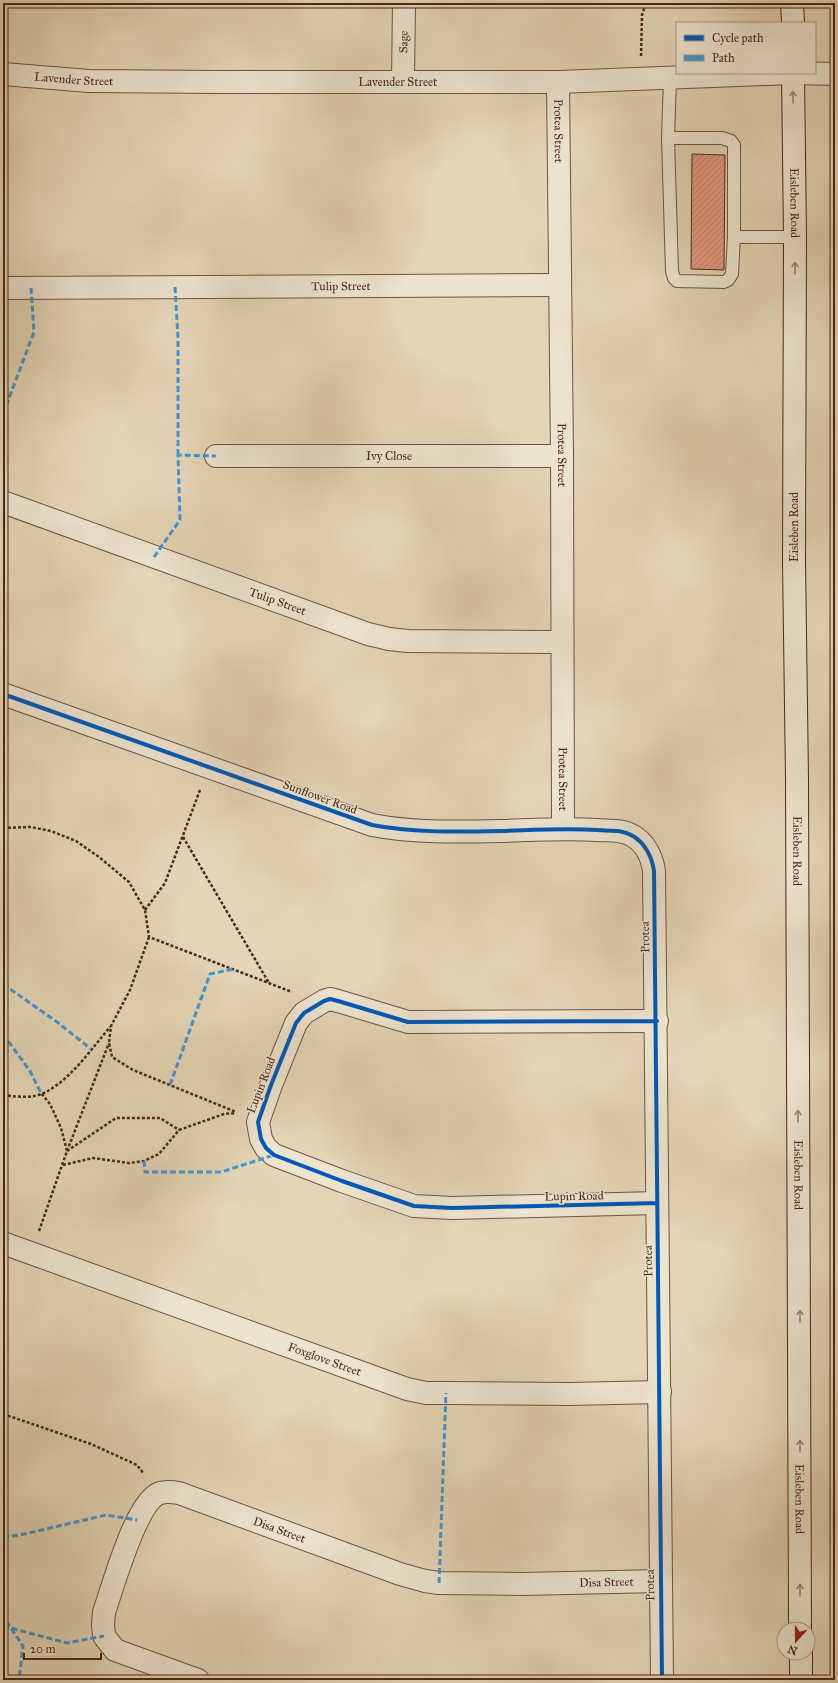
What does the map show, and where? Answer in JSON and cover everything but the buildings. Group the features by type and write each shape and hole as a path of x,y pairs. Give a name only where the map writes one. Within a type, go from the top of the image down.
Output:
{"street":[{"name":"Sage","path":"403,82 404,3"},
{"path":"792,3 793,22"},
{"name":"Lavender Street","path":"3,74 89,81 403,82 558,82 772,74"},
{"name":"Eisleben Road","path":"793,74 795,237 794,562 797,794 800,1621"},
{"name":"Lavender Street","path":"816,74 835,74"},
{"name":"Protea Street","path":"558,82 562,456 563,828"},
{"name":"Tulip Street","path":"3,288 560,285"},
{"name":"Ivy Close","path":"216,456 562,456"},
{"name":"Tulip Street","path":"3,502 361,631 389,639 415,641 562,642"},
{"name":"Sunflower Road","path":"3,694 372,825 395,829 502,831 563,828 619,831 632,835 642,844"},
{"name":"Protea","path":"642,844 652,858 654,871 657,1021 657,1203 662,1680"},
{"name":"Lupin Road","path":"657,1021 408,1022 330,999 317,1004 304,1013 296,1023 258,1122 261,1139 266,1148 274,1155 414,1206 452,1208 657,1203"},
{"name":"Foxglove Street","path":"3,1243 407,1389 426,1393 569,1394 660,1392"},
{"path":"160,1493 146,1505 137,1520 104,1612 104,1636 115,1650 198,1680"},
{"name":"Disa Street","path":"160,1493 179,1493 400,1574 425,1581 440,1583 522,1584 660,1581"},
{"path":"800,1661 801,1680"}],"lane":[{"path":"668,138 722,138 732,141 734,145 734,237 732,274 728,280 677,281 674,278 672,271 668,138 670,79"},
{"path":"734,237 795,237"}],"path":[{"path":"641,56 642,15 646,3"},
{"path":"145,910 165,883 208,767"},
{"path":"3,828 31,827 51,831 76,841 99,857 129,882 145,910 149,938 130,990 111,1026 79,1063 55,1087 34,1096 3,1095"},
{"path":"182,837 269,983"},
{"path":"149,938 293,992 304,1013"},
{"path":"31,1254 67,1151 109,1043 111,1026"},
{"path":"63,1165 94,1158 129,1163 144,1161 159,1154 179,1130 224,1114 238,1113 133,1070 112,1057 109,1043"},
{"path":"41,1093 50,1104 61,1128 67,1151"},
{"path":"67,1151 116,1118 160,1118 179,1130"},
{"path":"3,1348 3,1354"},
{"path":"3,1414 91,1444 137,1465 160,1493"}],"marked path":[{"path":"175,287 178,338 178,455"},
{"path":"3,414 34,332 31,288"},
{"path":"154,557 180,520 178,455 216,456"},
{"path":"170,1085 210,974 234,969"},
{"path":"3,984 57,1022 91,1049"},
{"path":"3,1034 30,1071 41,1093"},
{"path":"144,1161 145,1172 221,1172 274,1155"},
{"path":"439,1583 446,1393"},
{"path":"3,1537 20,1535 106,1515 137,1520"},
{"path":"3,1613 4,1618 23,1646 19,1680"},
{"path":"3,1626 67,1643 104,1636"}],"cycle path":[{"path":"3,694 372,825 388,828 437,831 561,829 615,831 624,832 633,836 644,846 650,856 654,871 662,1680"},
{"path":"657,1021 408,1022 330,999 304,1013 296,1023 258,1122 261,1139 266,1148 274,1155 414,1206 452,1208 657,1203"}]}
